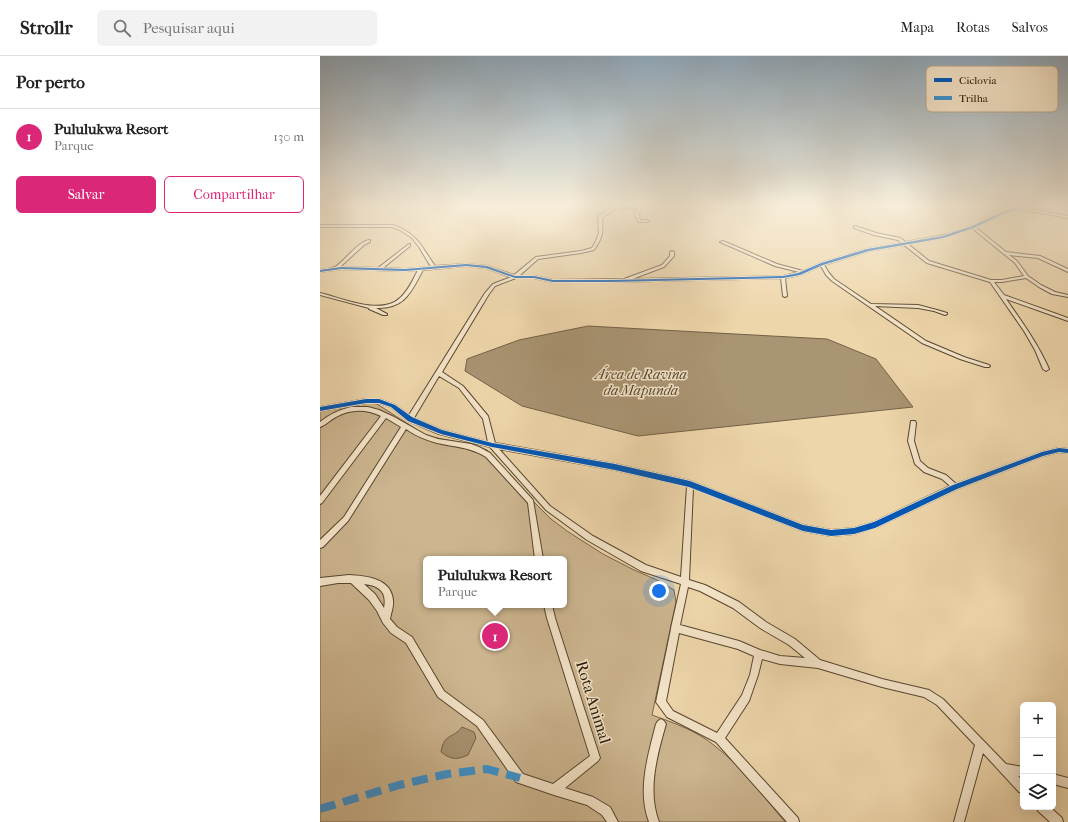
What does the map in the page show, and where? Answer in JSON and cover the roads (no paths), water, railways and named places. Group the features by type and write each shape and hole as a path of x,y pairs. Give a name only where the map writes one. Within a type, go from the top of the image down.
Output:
{"street":[{"path":"335,268 363,244 369,241"},
{"path":"418,241 423,252 433,267"},
{"path":"410,419 486,294 494,285 515,277 537,258 593,249 598,241"},
{"path":"624,281 634,276 664,272 783,277 868,250 915,241"},
{"path":"991,241 1016,262 1027,277 1054,293 1068,296"},
{"path":"722,242 776,265 802,272"},
{"path":"905,242 928,262 991,281 1002,281 1027,277"},
{"path":"380,270 410,245"},
{"path":"664,272 672,256 672,252"},
{"path":"1005,253 1039,258 1068,271"},
{"path":"822,264 832,280 924,342 962,358 987,366"},
{"path":"320,271 335,268 380,270 477,265 515,277 534,277 581,282 624,281 664,272"},
{"path":"320,294 379,307 394,305 413,285 421,269"},
{"path":"783,277 785,296"},
{"path":"991,281 1030,338 1046,369"},
{"path":"1002,296 1068,320"},
{"path":"361,304 385,314"},
{"path":"869,304 921,306 931,308 945,314"},
{"path":"439,373 461,387 486,418 492,445 548,508 584,534 644,568 702,588 736,605 763,625 792,642 818,664"},
{"path":"320,409 366,401 379,401 393,406 410,419 441,432 492,445 615,467 690,484 803,528 831,533 854,532 875,525 955,487 1042,454 1060,450 1068,451"},
{"path":"320,425 337,413 358,408 378,411 394,419 404,427 422,437 476,448 483,451 531,502 539,556"},
{"path":"320,501 385,415"},
{"path":"913,423 911,441 917,462 926,470 944,478 955,487"},
{"path":"320,545 346,519 404,427"},
{"path":"690,484 685,582 661,702 670,714 719,739 794,822"},
{"path":"320,582 336,578 353,579 382,585 389,598 386,620"},
{"path":"353,579 361,585 382,611 386,620 394,630 409,640 441,694 480,723 520,778 589,801 606,811 613,822"},
{"name":"Rota Animal","path":"549,608 595,758 554,790"},
{"path":"675,628 740,645 759,654 780,660 818,664 882,683 926,693 940,702 980,746 1020,785"},
{"path":"719,739 746,698 759,654"},
{"path":"654,822 651,816 648,791 653,755 661,724"},
{"path":"959,822 980,746"},
{"path":"1002,768 1020,771"},
{"path":"1056,780 1068,783"},
{"path":"1045,810 1058,822"}],"water":[{"name":"Área de Ravina da Mapunda","path":"588,326 827,339 876,359 913,407 638,436 522,406 465,371 467,359 519,340"},
{"path":"462,727 474,732 476,738 468,755 460,758 448,757 441,752 442,746 447,739 459,731"}],"place":[{"name":"Pululukwa Resort","path":"495,636"}]}
